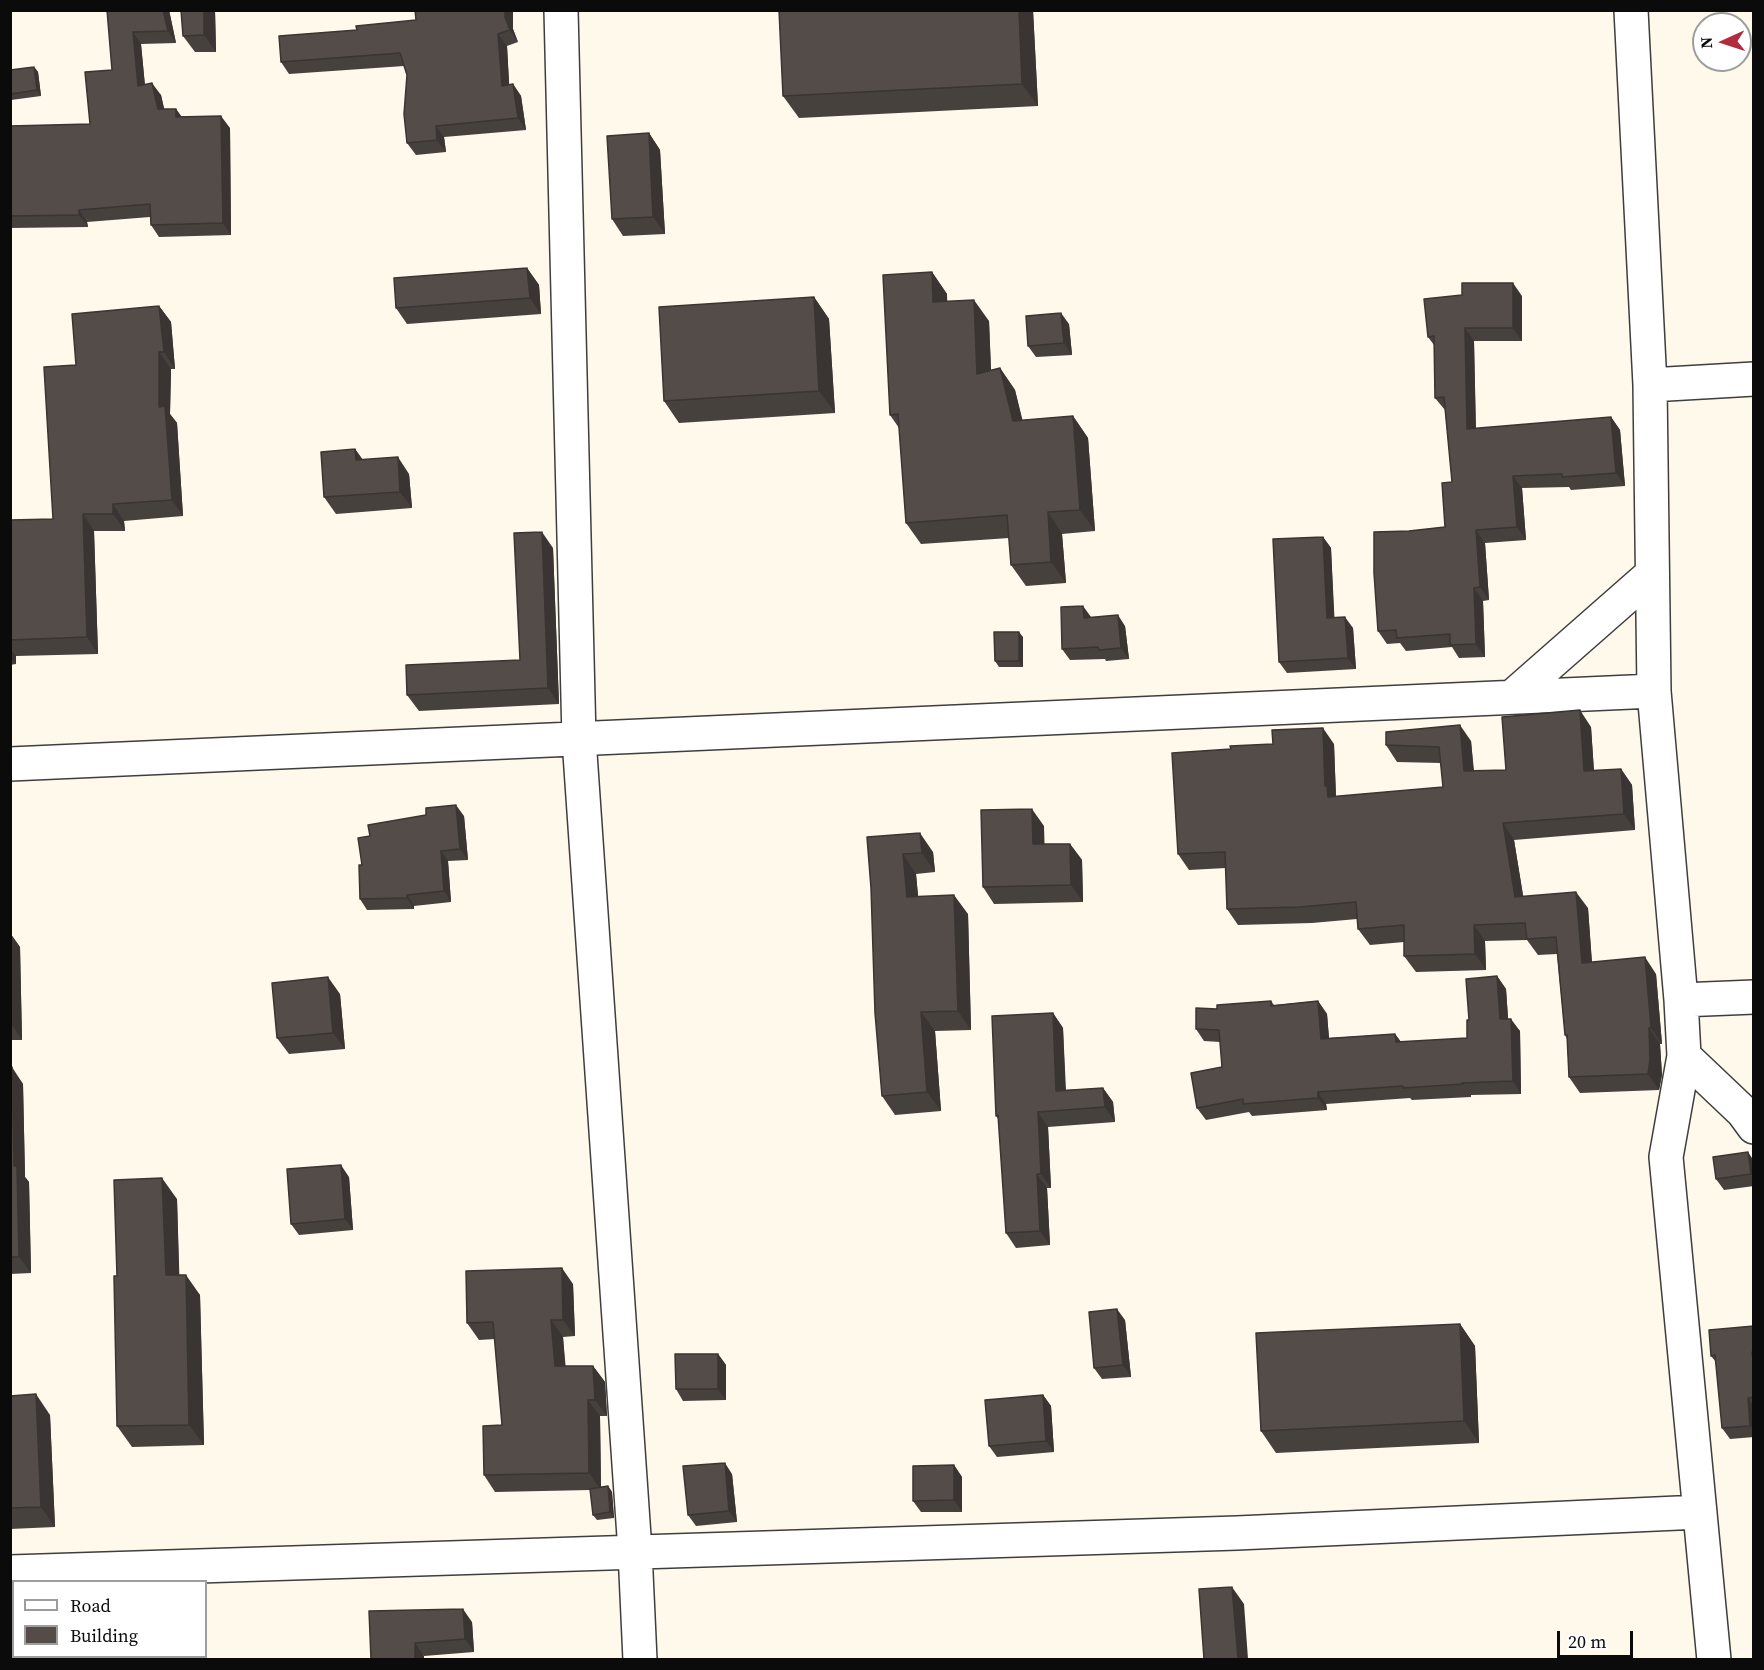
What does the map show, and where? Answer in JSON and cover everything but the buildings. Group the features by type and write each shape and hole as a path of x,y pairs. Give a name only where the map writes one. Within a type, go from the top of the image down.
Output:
{"street":[{"path":"561,10 579,739 635,1551 640,1659"},
{"path":"1631,10 1650,385 1654,691 1684,1056 1666,1157 1714,1659"},
{"path":"1650,385 1754,379"},
{"path":"1512,697 1652,574"},
{"path":"10,764 1654,691"},
{"path":"1681,1000 1754,997"},
{"path":"1684,1056 1743,1112 1754,1127"},
{"path":"10,1572 1237,1533 1700,1512"}]}
